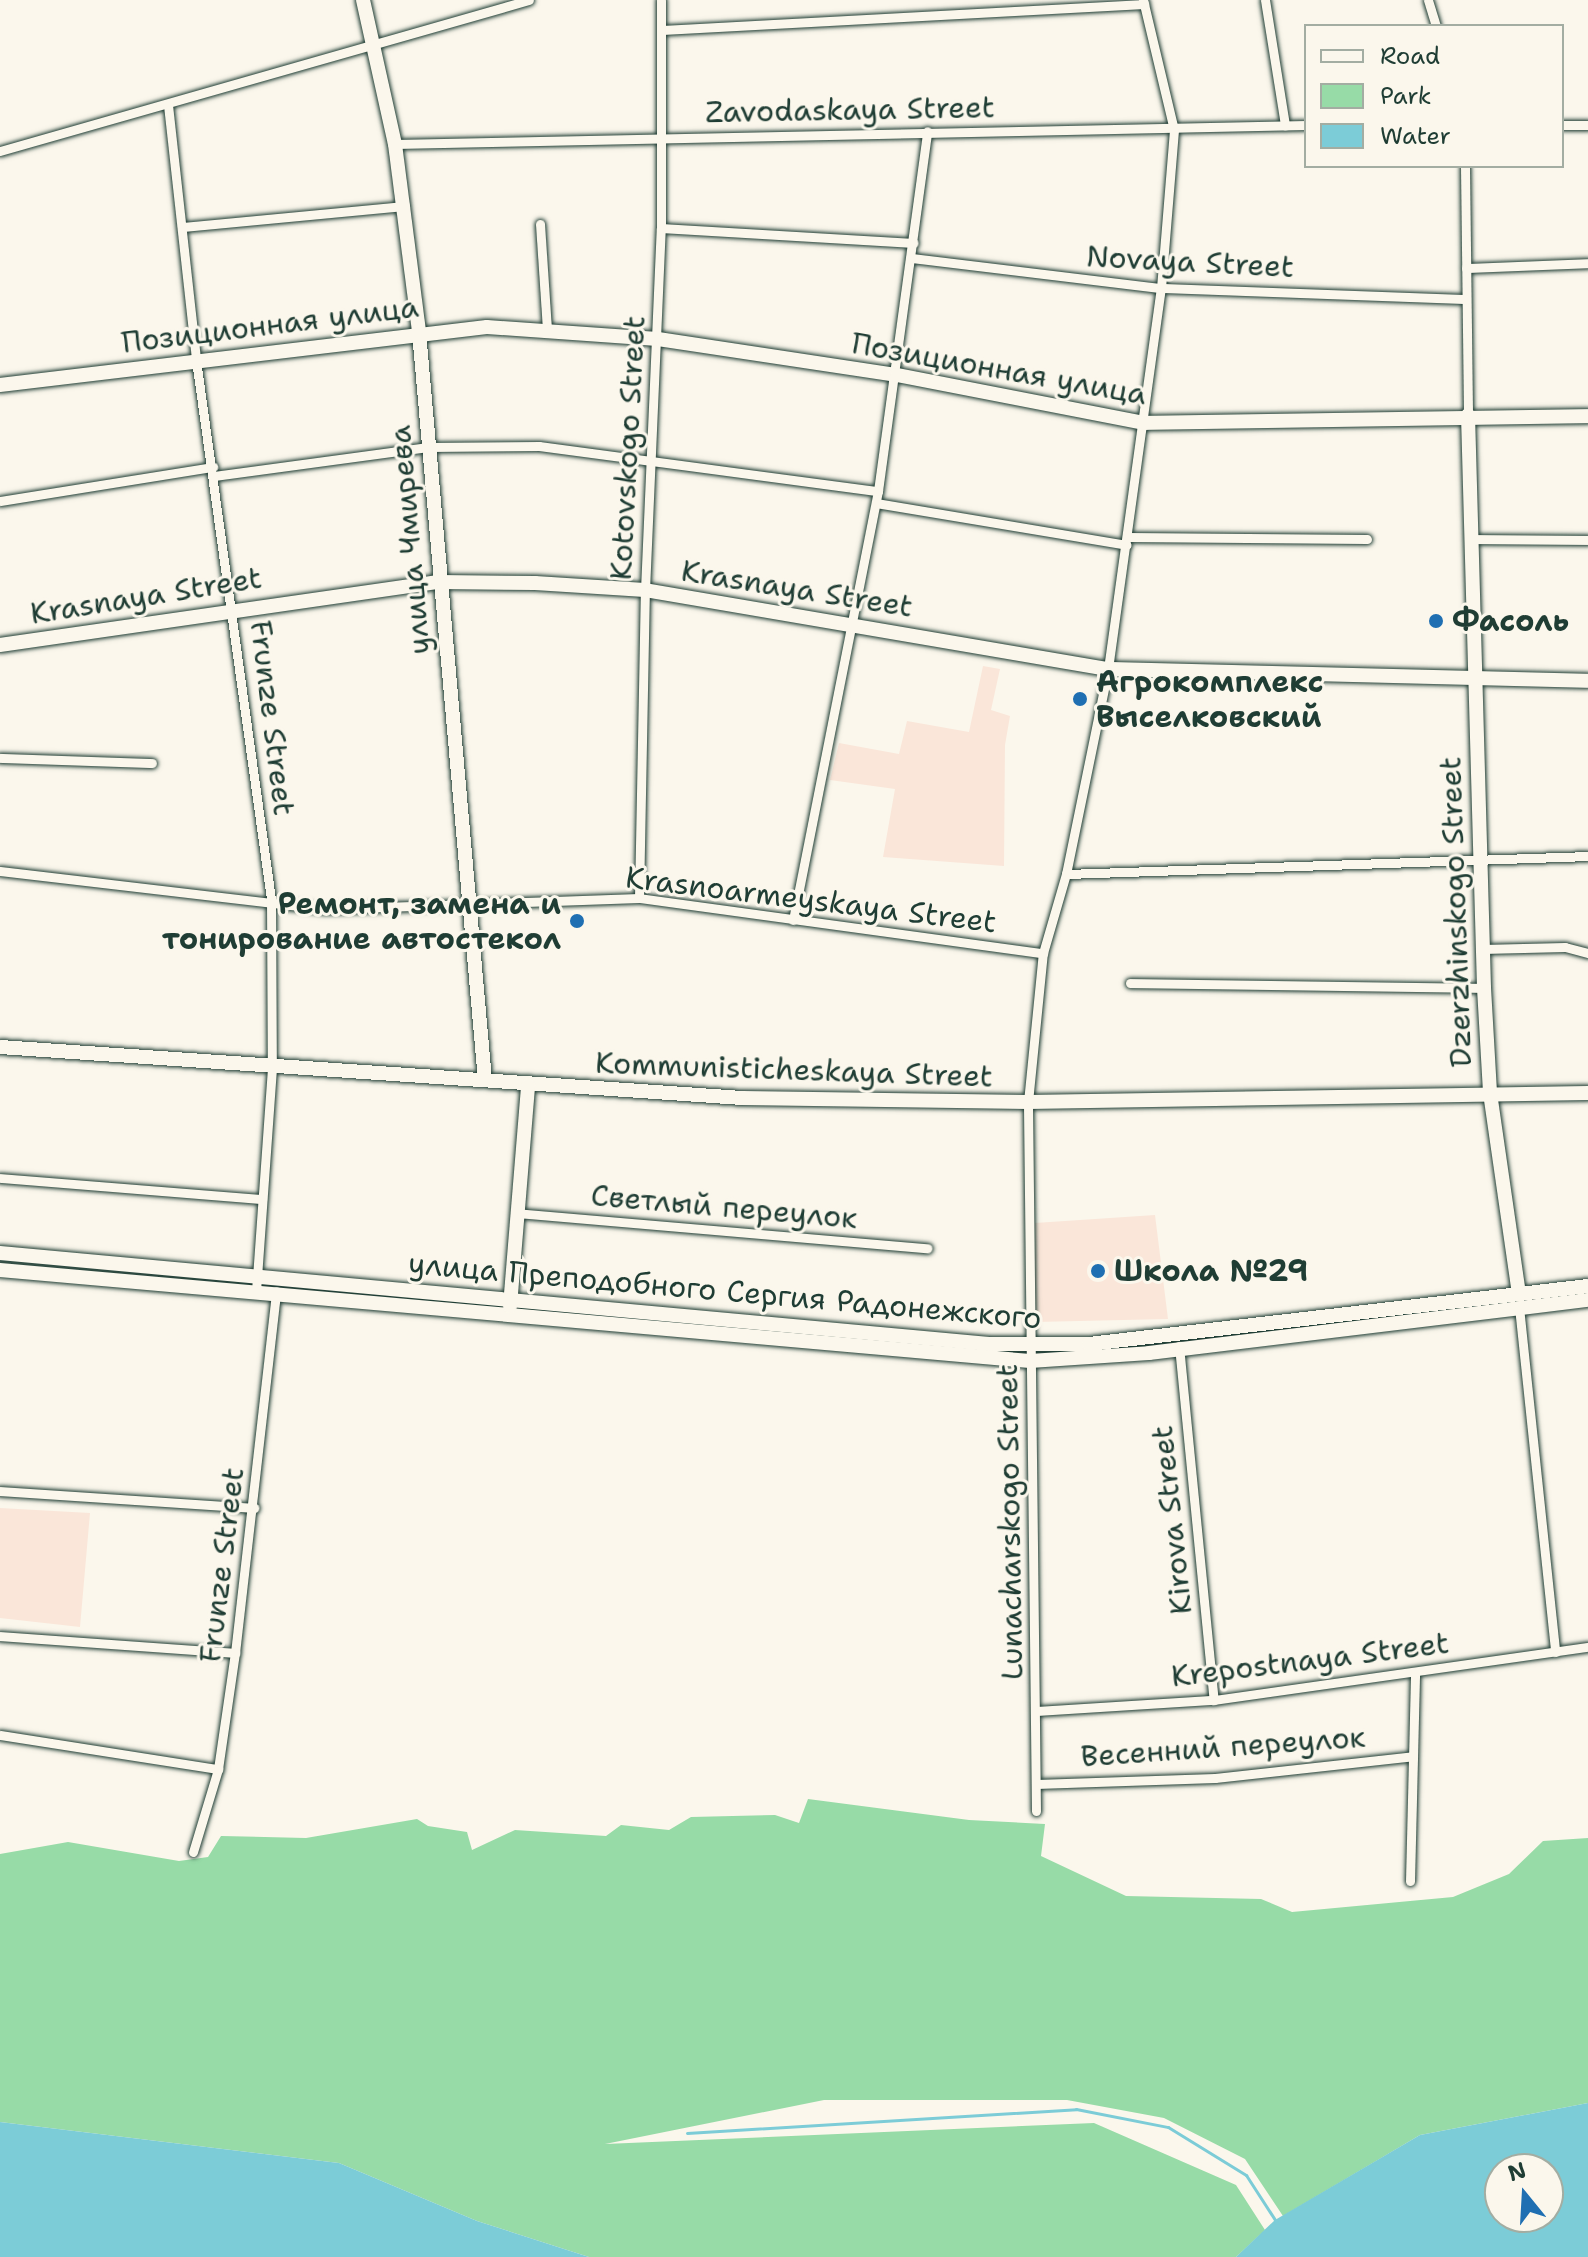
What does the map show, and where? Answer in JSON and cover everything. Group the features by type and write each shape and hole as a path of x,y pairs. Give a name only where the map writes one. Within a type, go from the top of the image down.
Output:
{"street":[{"name":"улица Чмирева","path":"363,0 395,144 405,206 419,332 485,1080"},
{"path":"0,151 529,0"},
{"name":"Kotovskogo Street","path":"639,898 645,590 661,228 661,0"},
{"path":"1265,0 1285,125"},
{"path":"1428,0 1435,24"},
{"path":"662,30 1144,2"},
{"name":"Lunacharskogo Street","path":"1036,1811 1028,1102 1043,953 1066,874 1108,669 1161,288 1174,130 1144,2"},
{"name":"Frunze Street","path":"168,105 196,360 233,608 271,899 272,1068 256,1293"},
{"name":"Zavodaskaya Street","path":"395,144 1304,125"},
{"path":"1564,125 1588,125"},
{"path":"793,920 876,503 897,375 927,131"},
{"name":"Dzerzhinskogo Street","path":"1465,168 1473,682 1490,1093 1519,1303 1555,1652"},
{"path":"182,227 405,206"},
{"path":"540,224 547,329"},
{"path":"661,228 914,243"},
{"name":"Novaya Street","path":"912,258 1161,288 1466,299"},
{"path":"1466,268 1588,263"},
{"name":"Позиционная улица","path":"0,385 419,332 547,329 658,339 897,375 1144,423 1468,415 1588,416"},
{"path":"0,501 428,447 539,446 650,458 878,491"},
{"path":"876,503 1126,541 1367,539"},
{"path":"1471,539 1588,540"},
{"name":"Krasnaya Street","path":"0,645 233,608 439,582 645,590 852,622 1108,669 1473,682 1588,681"},
{"path":"0,758 152,763"},
{"path":"1066,874 1588,856"},
{"name":"Krasnoarmeyskaya Street","path":"0,871 271,899 325,909 468,900 639,898 1043,953"},
{"path":"1482,949 1565,947 1588,953"},
{"path":"1130,983 1484,988"},
{"name":"Kommunisticheskaya Street","path":"0,1047 272,1068 485,1080 528,1086 742,1098 1028,1102 1588,1093"},
{"path":"510,1308 528,1086"},
{"path":"0,1178 262,1199"},
{"name":"Светлый переулок","path":"516,1213 928,1248"},
{"name":"улица Преподобного Сергия Радонежского","path":"0,1253 257,1277 276,1286 1030,1361 1519,1303 1588,1300"},
{"name":"улица Преподобного Сергия Радонежского","path":"0,1270 256,1293 276,1286"},
{"name":"Frunze Street","path":"193,1852 218,1769 254,1508 276,1286"},
{"name":"улица Преподобного Сергия Радонежского","path":"1519,1303 1588,1286"},
{"name":"улица Преподобного Сергия Радонежского","path":"510,1308 1031,1345 1178,1342"},
{"name":"Kirova Street","path":"1178,1342 1214,1700"},
{"path":"0,1491 254,1508"},
{"path":"0,1636 235,1653"},
{"name":"Krepostnaya Street","path":"1037,1711 1214,1700 1588,1647"},
{"path":"1410,1881 1415,1672"},
{"path":"0,1735 218,1769"},
{"name":"Весенний переулок","path":"1036,1784 1215,1778 1413,1756"}],"shaded area":[{"path":"983,666 1000,669 991,710 1010,716 1005,745 1004,866 883,857 895,789 830,780 839,743 899,754 907,721 969,732"},
{"name":"Школа №29","path":"1155,1215 1168,1319 1035,1322 1035,1223"},
{"path":"0,1508 90,1513 80,1627 0,1618"}],"green space":[{"path":"808,1799 969,1820 1045,1824 1041,1856 1126,1896 1261,1899 1292,1912 1453,1897 1509,1874 1543,1841 1588,1838 1588,2103 1420,2135 1283,2216 1245,2159 1164,2118 1067,2100 824,2100 605,2144 1094,2123 1236,2185 1265,2230 1236,2257 589,2257 477,2221 339,2163 0,2122 0,1854 68,1842 179,1861 208,1857 221,1836 306,1838 417,1819 428,1826 467,1832 472,1850 515,1830 606,1836 621,1825 669,1830 691,1817 775,1815 799,1823"}],"water":[{"path":"1588,2103 1588,2257 1236,2257 1275,2220 1420,2135"},
{"path":"0,2122 339,2163 477,2221 589,2257 0,2257"}],"waterway":[{"path":"687,2133 1076,2109 1168,2127 1246,2175 1277,2223"}],"place":[{"name":"Фасоль","path":"1436,621"},
{"name":"Агрокомплекс Выселковский","path":"1080,699"},
{"name":"Ремонт, замена и тонирование автостекол","path":"577,921"},
{"name":"Школа №29","path":"1098,1271"}]}
